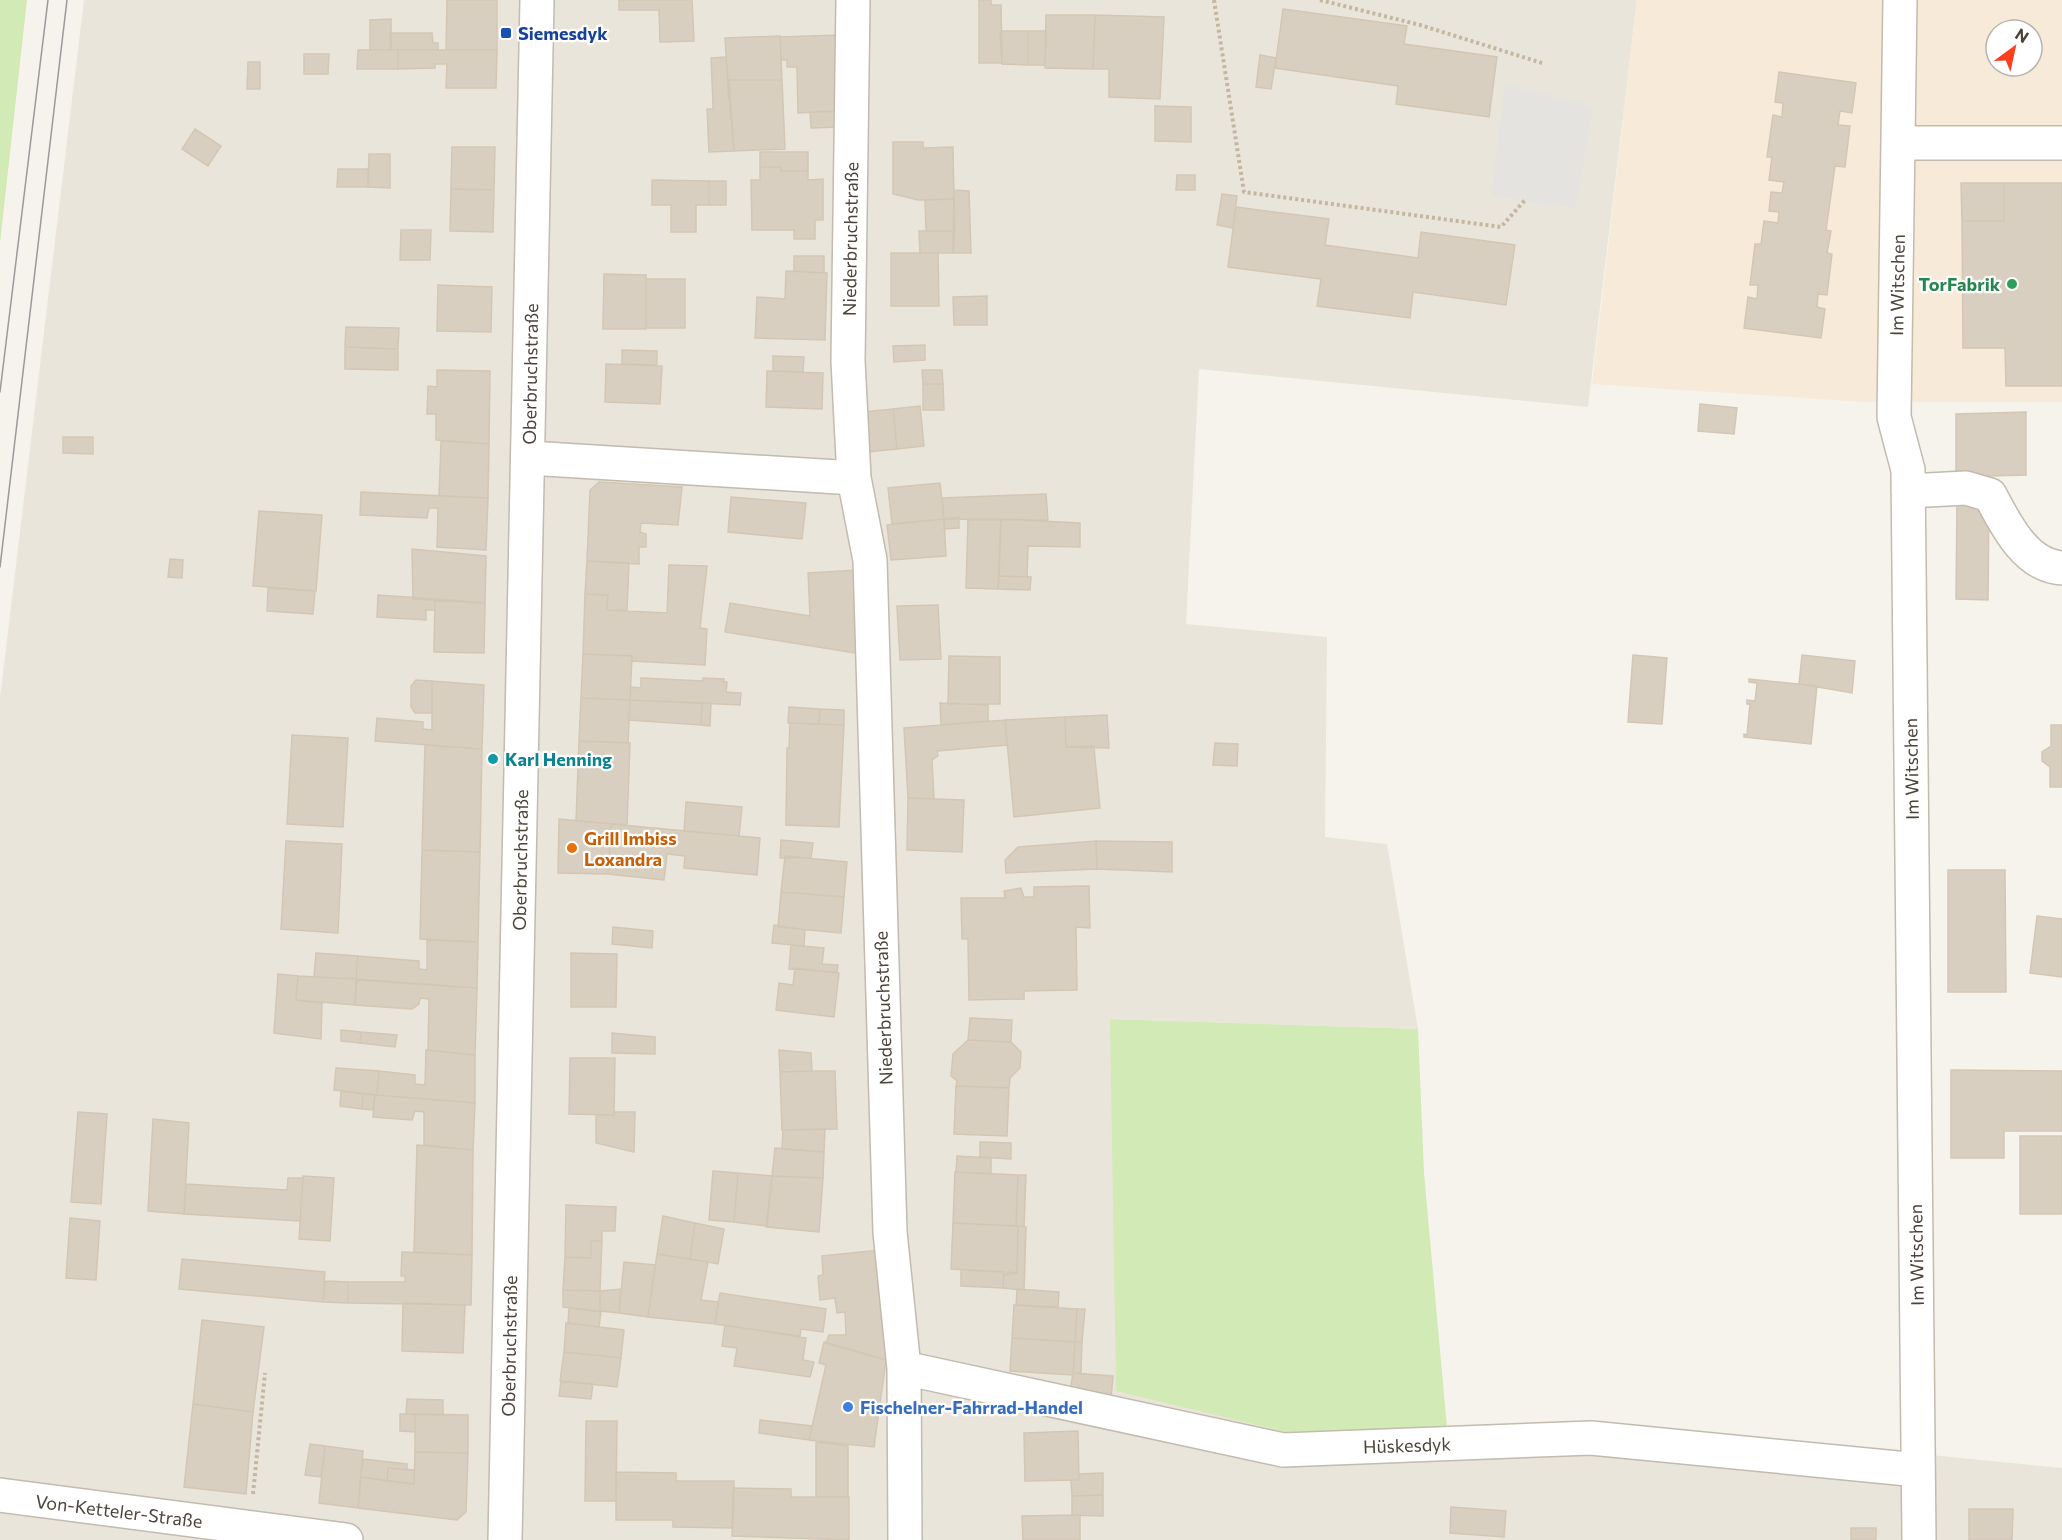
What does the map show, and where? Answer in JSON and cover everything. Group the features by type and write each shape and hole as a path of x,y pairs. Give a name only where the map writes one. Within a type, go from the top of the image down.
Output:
{"street":[{"name":"Oberbruchstraße","path":"505,1540 537,0"},
{"name":"Niederbruchstraße","path":"853,0 848,361 854,478 870,560 890,1232 904,1368 905,1540"},
{"name":"Im Witschen","path":"1900,0 1900,143 1894,417 1908,470 1919,1540"},
{"path":"1900,143 2062,143"},
{"path":"529,458 854,478"},
{"path":"1908,491 1966,488 1990,495 2009,531 2032,556 2054,567 2062,567"},
{"name":"Hüskesdyk","path":"904,1368 1283,1450 1591,1438 1918,1470"},
{"name":"Von-Ketteler-Straße","path":"0,1495 346,1540"}],"path":[{"path":"1214,0 1244,192 1501,227 1525,200"},
{"path":"1320,0 1431,28 1542,63"},
{"path":"249,1528 266,1373"}],"shaded area":[{"path":"84,0 1637,0 1588,407 1199,369 1186,624 1327,637 1325,837 1387,844 1418,1029 1110,1019 1286,1432 1610,1423 2062,1468 2062,1540 0,1540 0,698"},
{"path":"1637,0 2062,0 2062,402 1865,402 1592,384"},
{"path":"1505,84 1593,106 1576,208 1491,196"}],"green space":[{"path":"0,0 27,0 0,243"},
{"path":"1110,1019 1418,1029 1424,1173 1447,1427 1286,1432 1116,1391"}],"building":[{"path":"447,0 497,0 497,50 446,50"},
{"path":"619,0 692,0 694,41 660,42 659,10 619,10"},
{"path":"979,0 991,0 991,5 1001,5 1002,63 979,63"},
{"path":"1283,9 1407,26 1404,44 1497,57 1489,117 1396,104 1398,86 1275,68"},
{"path":"1046,15 1095,15 1093,69 1045,68"},
{"path":"1095,15 1164,17 1160,99 1109,97 1109,69 1093,69"},
{"path":"391,19 391,50 370,50 370,20"},
{"path":"1000,31 1028,31 1028,65 1002,64"},
{"path":"1028,31 1046,31 1045,65 1028,65"},
{"path":"390,33 432,33 433,43 438,43 438,50 391,50"},
{"path":"837,35 839,111 798,113 797,67 787,67 787,60 781,60 780,37"},
{"path":"780,36 782,80 729,80 729,101 725,38"},
{"path":"358,50 398,50 398,69 357,69"},
{"path":"398,50 497,50 496,88 446,88 447,64 435,64 435,68 398,69"},
{"path":"304,54 329,54 328,74 304,74"},
{"path":"1260,55 1276,58 1271,89 1256,87"},
{"path":"726,57 734,151 709,152 707,109 713,109 711,58"},
{"path":"248,62 260,62 260,89 247,89"},
{"path":"1779,72 1856,83 1852,113 1840,111 1838,125 1850,126 1845,167 1835,166 1826,230 1831,231 1827,253 1832,254 1827,295 1818,294 1817,307 1825,309 1821,338 1744,328 1748,297 1757,299 1758,285 1750,285 1755,244 1761,244 1764,221 1778,223 1779,212 1769,211 1771,192 1782,193 1784,182 1769,180 1772,157 1767,157 1773,115 1782,117 1783,103 1775,102"},
{"path":"729,80 782,80 785,149 734,151"},
{"path":"1155,106 1191,107 1191,142 1155,141"},
{"path":"839,111 840,127 811,128 810,112"},
{"path":"195,129 221,146 208,166 182,149"},
{"path":"893,142 923,142 923,148 953,147 954,199 918,200 893,194"},
{"path":"452,147 495,147 494,190 451,189"},
{"path":"760,152 808,152 808,171 781,171 781,167 760,167"},
{"path":"369,154 390,154 390,188 368,187"},
{"path":"760,167 781,167 781,171 808,171 808,180 823,179 823,220 815,220 815,239 794,239 794,230 752,230 751,180 760,180"},
{"path":"338,169 368,169 368,187 337,187"},
{"path":"1177,175 1195,175 1195,190 1176,190"},
{"path":"652,180 709,181 709,205 696,205 696,232 671,232 671,205 652,205"},
{"path":"709,181 726,181 726,205 709,205"},
{"path":"1961,183 2004,183 2004,221 1962,221"},
{"name":"TorFabrik","path":"2004,183 2062,183 2062,386 2006,386 2005,348 1963,348 1962,221 2004,221"},
{"path":"451,189 494,190 493,232 450,231"},
{"path":"954,190 969,191 971,253 953,253"},
{"path":"1222,194 1237,196 1233,228 1217,225"},
{"path":"954,199 955,231 926,231 925,200"},
{"path":"1236,207 1329,219 1325,245 1418,258 1421,232 1515,245 1506,305 1413,292 1410,318 1317,306 1321,279 1228,267"},
{"path":"401,230 431,230 430,260 400,260"},
{"path":"919,231 955,231 953,253 920,253"},
{"path":"891,253 938,253 939,306 891,306"},
{"path":"794,256 824,256 824,273 794,271"},
{"path":"786,271 827,273 825,340 755,338 757,297 785,299"},
{"path":"604,274 646,275 646,329 603,329"},
{"path":"646,279 685,279 685,328 646,328"},
{"path":"438,285 492,287 491,332 437,331"},
{"path":"987,296 987,325 954,325 953,297"},
{"path":"346,327 399,328 398,349 345,347"},
{"path":"925,345 925,360 894,362 893,346"},
{"path":"345,347 398,349 398,370 345,369"},
{"path":"622,350 657,351 657,365 622,364"},
{"path":"773,356 804,357 803,372 773,371"},
{"path":"606,364 662,366 660,404 605,402"},
{"path":"437,370 490,371 489,444 436,440 436,414 427,414 428,386 437,387"},
{"path":"922,370 942,370 943,384 923,384"},
{"path":"767,371 823,373 822,409 766,407"},
{"path":"923,384 943,384 944,410 923,410"},
{"path":"1700,404 1737,408 1734,434 1698,431"},
{"path":"920,406 924,446 897,449 893,409"},
{"path":"893,409 897,449 867,452 863,412"},
{"path":"2026,412 2026,475 1956,477 1956,414"},
{"path":"63,437 93,437 93,454 63,453"},
{"path":"441,441 489,444 488,498 439,496"},
{"path":"599,482 682,487 678,525 641,523 640,532 646,534 646,547 639,547 639,564 587,561 590,490"},
{"path":"940,483 944,519 892,524 888,488"},
{"path":"361,492 488,498 486,550 437,547 438,508 429,508 427,518 360,515"},
{"path":"1046,494 1048,520 944,519 942,498"},
{"path":"731,497 806,503 802,539 728,532"},
{"path":"1957,500 1989,500 1988,600 1956,599"},
{"path":"259,511 322,515 316,591 253,586"},
{"path":"959,517 959,528 944,529 944,519"},
{"path":"944,519 946,556 891,560 887,525"},
{"path":"968,519 1001,519 998,589 966,588"},
{"path":"1001,519 1080,523 1080,547 1028,546 1027,577 999,576"},
{"path":"412,549 486,556 485,603 413,599"},
{"path":"170,559 183,560 182,578 168,577"},
{"path":"587,561 629,563 627,610 607,610 608,595 585,594"},
{"path":"669,565 707,566 700,628 707,629 705,665 632,661 632,656 583,654 585,594 608,595 607,610 667,613"},
{"path":"858,570 862,654 725,632 730,603 810,616 808,573"},
{"path":"999,576 1031,577 1030,590 998,589"},
{"path":"268,588 315,591 313,614 267,611"},
{"path":"378,595 435,599 435,610 426,610 426,620 377,617"},
{"path":"435,599 485,603 484,653 434,652"},
{"path":"938,605 941,659 900,660 897,606"},
{"path":"583,654 632,656 630,700 581,698"},
{"path":"1633,655 1667,658 1662,724 1628,722"},
{"path":"1802,655 1855,661 1852,693 1799,684"},
{"path":"949,656 1000,657 1000,704 948,704"},
{"path":"641,678 703,681 703,678 724,679 724,682 727,682 726,692 741,693 740,705 630,700 631,687 641,688"},
{"path":"1749,679 1817,686 1811,744 1744,737 1744,734 1747,735 1750,704 1747,704 1747,700 1755,701 1757,683 1749,682"},
{"path":"416,680 432,681 432,713 415,713 411,707 411,686"},
{"path":"432,681 484,685 482,749 375,741 377,718 423,722 423,729 432,730"},
{"path":"581,698 630,700 628,743 579,741"},
{"path":"630,700 702,703 701,725 629,720"},
{"path":"702,703 711,703 710,726 701,725"},
{"path":"940,703 988,705 988,721 941,725"},
{"path":"789,707 820,709 819,724 788,723"},
{"path":"820,709 844,710 844,725 819,724"},
{"path":"1107,715 1109,748 1066,747 1065,717"},
{"path":"1065,717 1066,747 1093,746 1094,748 1100,808 1014,817 1005,720"},
{"path":"1005,720 1007,745 937,751 938,756 932,760 934,799 908,798 904,728"},
{"path":"790,723 844,725 839,827 786,825 787,748 789,748"},
{"path":"2051,725 2062,725 2062,787 2050,787 2050,767 2042,761 2042,752 2051,746"},
{"path":"292,735 348,738 343,827 287,824"},
{"path":"579,741 630,743 627,825 576,821"},
{"path":"1215,743 1238,744 1237,766 1213,765"},
{"path":"425,745 482,749 480,852 422,850"},
{"path":"908,798 964,800 962,852 907,850"},
{"path":"686,802 742,807 739,836 684,831"},
{"path":"559,819 611,824 608,874 558,873"},
{"path":"611,824 760,838 757,875 684,868 685,856 667,854 664,880 608,874"},
{"path":"781,840 813,843 811,858 780,858"},
{"path":"286,841 342,844 338,933 281,929"},
{"path":"1096,841 1172,842 1172,872 1097,869"},
{"path":"1096,841 1097,869 1006,873 1005,860 1018,847"},
{"path":"422,850 480,852 478,942 420,939"},
{"path":"785,856 847,862 844,897 781,892"},
{"path":"1948,870 2005,870 2006,992 1948,992"},
{"path":"1089,886 1090,928 1076,927 1077,990 1024,991 1024,999 969,1000 968,939 962,939 961,898 1005,898 1004,891 1021,888 1024,897 1034,897 1034,887"},
{"path":"781,892 844,897 841,933 778,927"},
{"path":"2037,916 2062,919 2062,977 2030,973"},
{"path":"774,925 805,930 804,946 772,943"},
{"path":"613,927 653,931 652,948 612,944"},
{"path":"427,940 478,942 477,988 356,979 358,956 419,961 419,969 427,970"},
{"path":"791,945 824,948 822,964 838,965 837,972 789,969"},
{"path":"316,953 358,956 356,979 314,977"},
{"path":"571,953 617,954 616,1007 571,1007"},
{"path":"795,968 839,973 834,1017 776,1010 779,983 793,985"},
{"path":"278,974 298,976 296,1000 322,1003 321,1039 274,1033"},
{"path":"298,976 356,979 355,1005 296,1000"},
{"path":"357,980 477,988 475,1055 428,1050 429,999 420,998 419,1004 412,1009 355,1005"},
{"path":"970,1018 1012,1020 1011,1042 968,1040"},
{"path":"341,1030 361,1032 360,1043 341,1041"},
{"path":"361,1032 397,1035 395,1047 360,1043"},
{"path":"612,1033 655,1037 655,1054 612,1053"},
{"path":"968,1040 1011,1042 1021,1052 1020,1068 1010,1078 1009,1088 956,1086 957,1081 951,1076 953,1054"},
{"path":"426,1050 475,1055 475,1103 377,1095 379,1071 415,1075 415,1084 425,1085"},
{"path":"779,1050 811,1053 812,1071 780,1072"},
{"path":"570,1058 615,1058 614,1115 569,1114"},
{"path":"336,1068 379,1071 377,1095 334,1090"},
{"path":"1951,1070 2062,1071 2062,1131 2004,1131 2004,1158 1951,1158"},
{"path":"835,1071 837,1129 782,1130 780,1072"},
{"path":"956,1086 1009,1088 1007,1136 954,1134"},
{"path":"341,1091 363,1094 362,1109 340,1106"},
{"path":"363,1094 375,1095 373,1110 362,1109"},
{"path":"375,1095 475,1103 473,1150 424,1145 424,1112 415,1111 412,1120 373,1117"},
{"path":"78,1112 107,1114 101,1204 71,1202"},
{"path":"614,1112 635,1112 634,1152 596,1143 596,1115 614,1115"},
{"path":"153,1119 189,1123 184,1214 148,1211"},
{"path":"825,1129 824,1152 782,1149 783,1130"},
{"path":"2020,1136 2062,1136 2062,1214 2020,1214"},
{"path":"980,1142 1011,1143 1011,1159 980,1157"},
{"path":"417,1145 473,1150 472,1255 414,1252"},
{"path":"775,1148 824,1152 823,1178 772,1176"},
{"path":"957,1156 991,1158 991,1174 956,1172"},
{"path":"713,1171 738,1173 734,1222 709,1220"},
{"path":"955,1172 1018,1175 1016,1226 953,1223"},
{"path":"738,1173 772,1176 767,1226 734,1222"},
{"path":"1018,1175 1026,1175 1024,1226 1016,1226"},
{"path":"303,1176 334,1178 330,1241 299,1239"},
{"path":"772,1176 823,1178 819,1232 766,1227"},
{"path":"288,1178 303,1178 300,1221 184,1214 186,1184 287,1190"},
{"path":"566,1205 616,1207 615,1231 602,1231 602,1241 591,1241 591,1258 565,1257"},
{"path":"663,1216 695,1223 690,1259 657,1254"},
{"path":"70,1218 100,1221 96,1280 66,1278"},
{"path":"695,1223 724,1229 718,1264 690,1259"},
{"path":"953,1223 1018,1226 1017,1273 1008,1272 1004,1275 1004,1272 951,1269"},
{"path":"1018,1226 1026,1227 1024,1290 1003,1288 1004,1275 1017,1273"},
{"path":"591,1241 602,1241 600,1291 563,1290 565,1257 591,1258"},
{"path":"880,1250 886,1360 826,1343 829,1335 846,1335 845,1312 837,1313 835,1298 820,1300 818,1276 823,1275 822,1256"},
{"path":"402,1252 472,1255 471,1305 348,1303 348,1282 405,1282 405,1276 401,1276"},
{"path":"657,1254 708,1262 701,1300 718,1302 715,1324 648,1317"},
{"path":"182,1259 325,1272 323,1302 179,1289"},
{"path":"624,1262 655,1265 648,1317 619,1313"},
{"path":"961,1270 1004,1272 1003,1288 961,1286"},
{"path":"325,1281 348,1282 348,1303 323,1302"},
{"path":"621,1289 619,1313 600,1311 600,1291"},
{"path":"1017,1289 1059,1292 1058,1307 1016,1305"},
{"path":"563,1290 600,1291 600,1311 563,1307"},
{"path":"720,1293 826,1309 823,1332 801,1329 800,1336 715,1324"},
{"path":"403,1303 465,1305 463,1353 402,1351"},
{"path":"1014,1305 1077,1309 1075,1342 1012,1338"},
{"path":"569,1308 601,1312 599,1327 568,1323"},
{"path":"1077,1309 1085,1309 1082,1342 1075,1342"},
{"path":"202,1320 264,1327 253,1412 193,1404"},
{"path":"566,1323 624,1330 621,1358 564,1352"},
{"path":"725,1325 806,1338 803,1360 814,1362 810,1377 734,1366 737,1348 722,1346"},
{"path":"1012,1338 1075,1342 1073,1375 1010,1371"},
{"name":"Fischelner-Fahrrad-Handel","path":"824,1342 886,1360 874,1447 809,1440 826,1365 819,1363"},
{"path":"1075,1342 1082,1342 1081,1373 1073,1373"},
{"path":"564,1352 621,1358 617,1387 560,1381"},
{"path":"1073,1373 1113,1376 1111,1399 1070,1391"},
{"path":"561,1381 593,1384 591,1399 559,1396"},
{"path":"407,1399 443,1400 443,1415 406,1414"},
{"path":"193,1404 253,1412 246,1494 184,1487"},
{"path":"400,1414 415,1414 415,1432 400,1431"},
{"path":"415,1414 468,1415 468,1453 415,1452"},
{"path":"760,1420 812,1426 809,1440 759,1433"},
{"path":"586,1421 617,1421 616,1501 585,1501"},
{"path":"1078,1431 1079,1480 1025,1481 1024,1433"},
{"path":"816,1442 848,1446 848,1497 816,1497"},
{"path":"310,1444 325,1446 321,1477 305,1475"},
{"path":"325,1446 363,1451 358,1508 319,1503"},
{"path":"415,1452 468,1453 466,1512 457,1520 358,1508 361,1477 414,1484"},
{"path":"363,1459 407,1464 407,1470 388,1468 387,1481 361,1477"},
{"path":"388,1468 414,1470 414,1484 387,1481"},
{"path":"616,1472 676,1473 676,1481 734,1481 733,1528 673,1527 673,1520 616,1520"},
{"path":"1103,1473 1103,1495 1072,1496 1071,1480 1079,1480 1079,1474"},
{"path":"733,1488 791,1489 791,1497 849,1497 849,1540 732,1536"},
{"path":"1103,1495 1103,1516 1072,1515 1072,1496"},
{"path":"1451,1507 1506,1511 1504,1537 1450,1533"},
{"path":"1969,1509 2013,1509 2012,1540 1969,1540"},
{"path":"1080,1515 1080,1540 1023,1540 1022,1516"},
{"path":"1851,1528 1876,1528 1876,1540 1851,1540"}],"tram line":[{"path":"0,392 48,0"},
{"path":"0,567 67,0"}],"place":[{"name":"Siemesdyk","path":"506,33"},
{"name":"TorFabrik","path":"2012,284"},
{"name":"Karl Henning","path":"493,759"},
{"name":"Grill Imbiss Loxandra","path":"572,848"},
{"name":"Fischelner-Fahrrad-Handel","path":"848,1407"}]}
